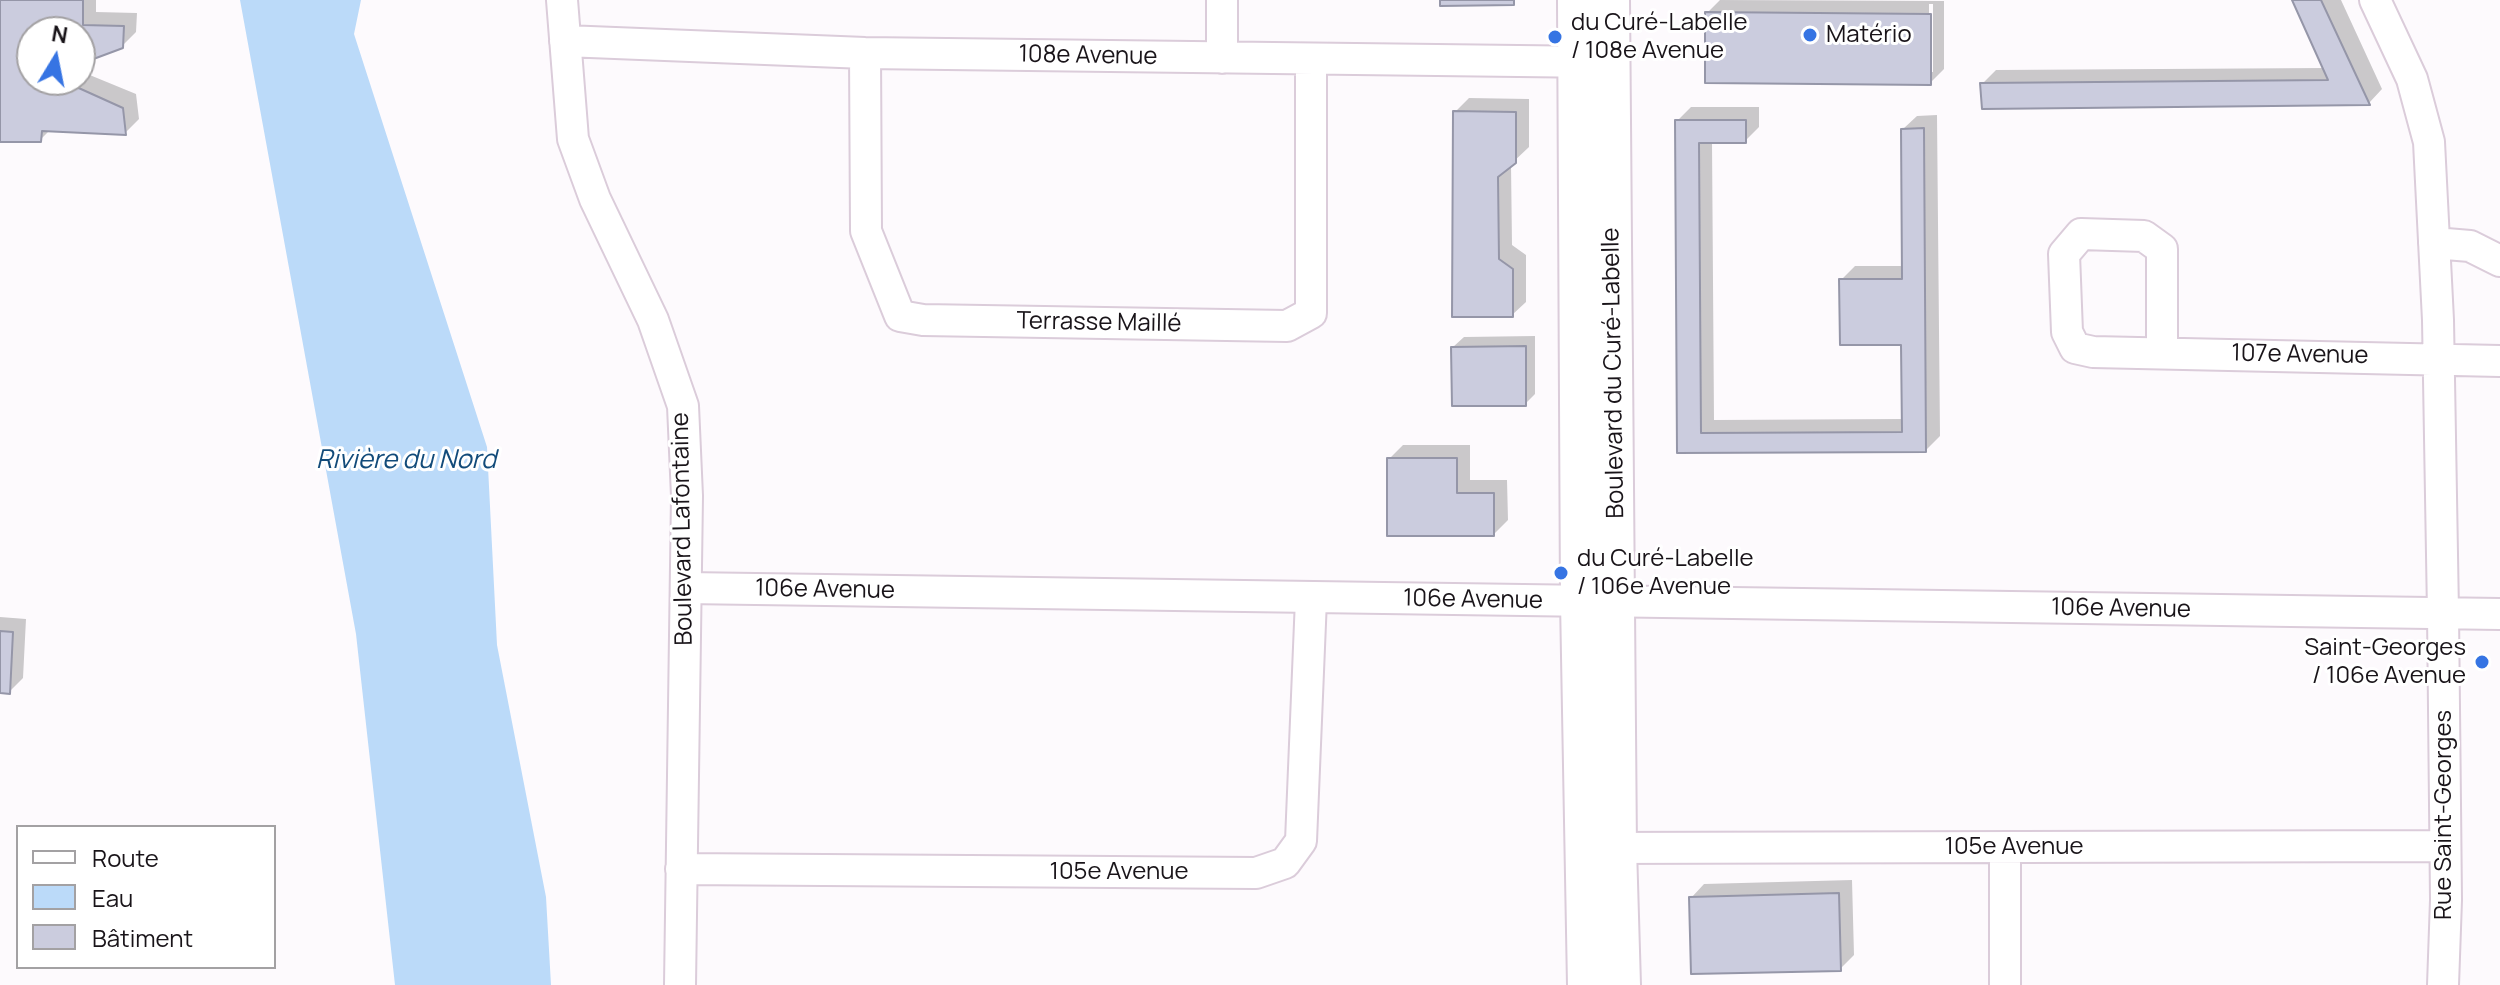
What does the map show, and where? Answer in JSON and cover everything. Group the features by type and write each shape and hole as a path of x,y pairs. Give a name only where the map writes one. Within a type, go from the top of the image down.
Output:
{"main road":[{"name":"Boulevard du Curé-Labelle","path":"1577,0 1594,62"},
{"name":"Boulevard du Curé-Labelle","path":"1587,985 1600,848 1594,62 1610,0"},
{"name":"Boulevard du Curé-Labelle","path":"1600,848 1621,985"}],"street":[{"name":"Boulevard Lafontaine","path":"562,0 573,139 595,199 653,320 683,406 687,496 680,985"},
{"path":"1222,0 1222,58"},
{"name":"Rue Saint-Georges","path":"2375,0 2412,79 2429,142 2438,357 2443,613 2443,985"},
{"name":"108e Avenue","path":"565,41 865,53 1594,62"},
{"name":"Terrasse Maillé","path":"865,53 866,231 900,316 923,320 1287,326 1311,313 1311,59"},
{"name":"107e Avenue","path":"2162,353 2162,249 2144,236 2081,234 2064,254 2067,332 2075,348 2093,352 2162,353 2438,357"},
{"path":"2434,243 2470,246 2500,261"},
{"path":"2438,357 2500,361"},
{"name":"106e Avenue","path":"686,588 2500,614"},
{"name":"105e Avenue","path":"681,869 1256,873 1285,863 1301,841 1311,599"},
{"name":"105e Avenue","path":"1600,848 2445,846"},
{"path":"2005,847 2005,985"}],"water":[{"name":"Rivière du Nord","path":"240,0 361,0 354,34 487,447 497,645 546,897 551,985 395,985 356,634"}],"building":[{"path":"0,0 83,0 83,16 16,16 16,96 96,96 123,108 126,135 42,131 41,142 0,142"},
{"path":"1440,0 1514,0 1514,5 1440,6"},
{"path":"2292,0 2321,0 2370,105 1982,109 1980,83 2328,80"},
{"path":"1705,12 1931,14 1931,85 1705,83"},
{"path":"96,25 124,26 123,48 96,58"},
{"path":"1453,111 1516,112 1516,163 1498,177 1499,259 1513,269 1513,317 1452,317"},
{"path":"1675,120 1746,120 1746,143 1699,143 1701,433 1902,432 1901,345 1840,345 1839,279 1902,279 1901,129 1924,128 1926,452 1677,453"},
{"path":"1526,346 1526,406 1452,406 1451,347"},
{"path":"1387,458 1457,458 1457,493 1494,493 1494,536 1387,536"},
{"path":"0,631 13,632 10,694 0,693"},
{"path":"1839,893 1841,971 1691,974 1689,897"}],"place":[{"name":"Matério","path":"1810,35"},
{"name":"du Curé-Labelle / 108e Avenue","path":"1555,37"},
{"name":"du Curé-Labelle / 106e Avenue","path":"1561,573"},
{"name":"Saint-Georges / 106e Avenue","path":"2482,662"}]}
